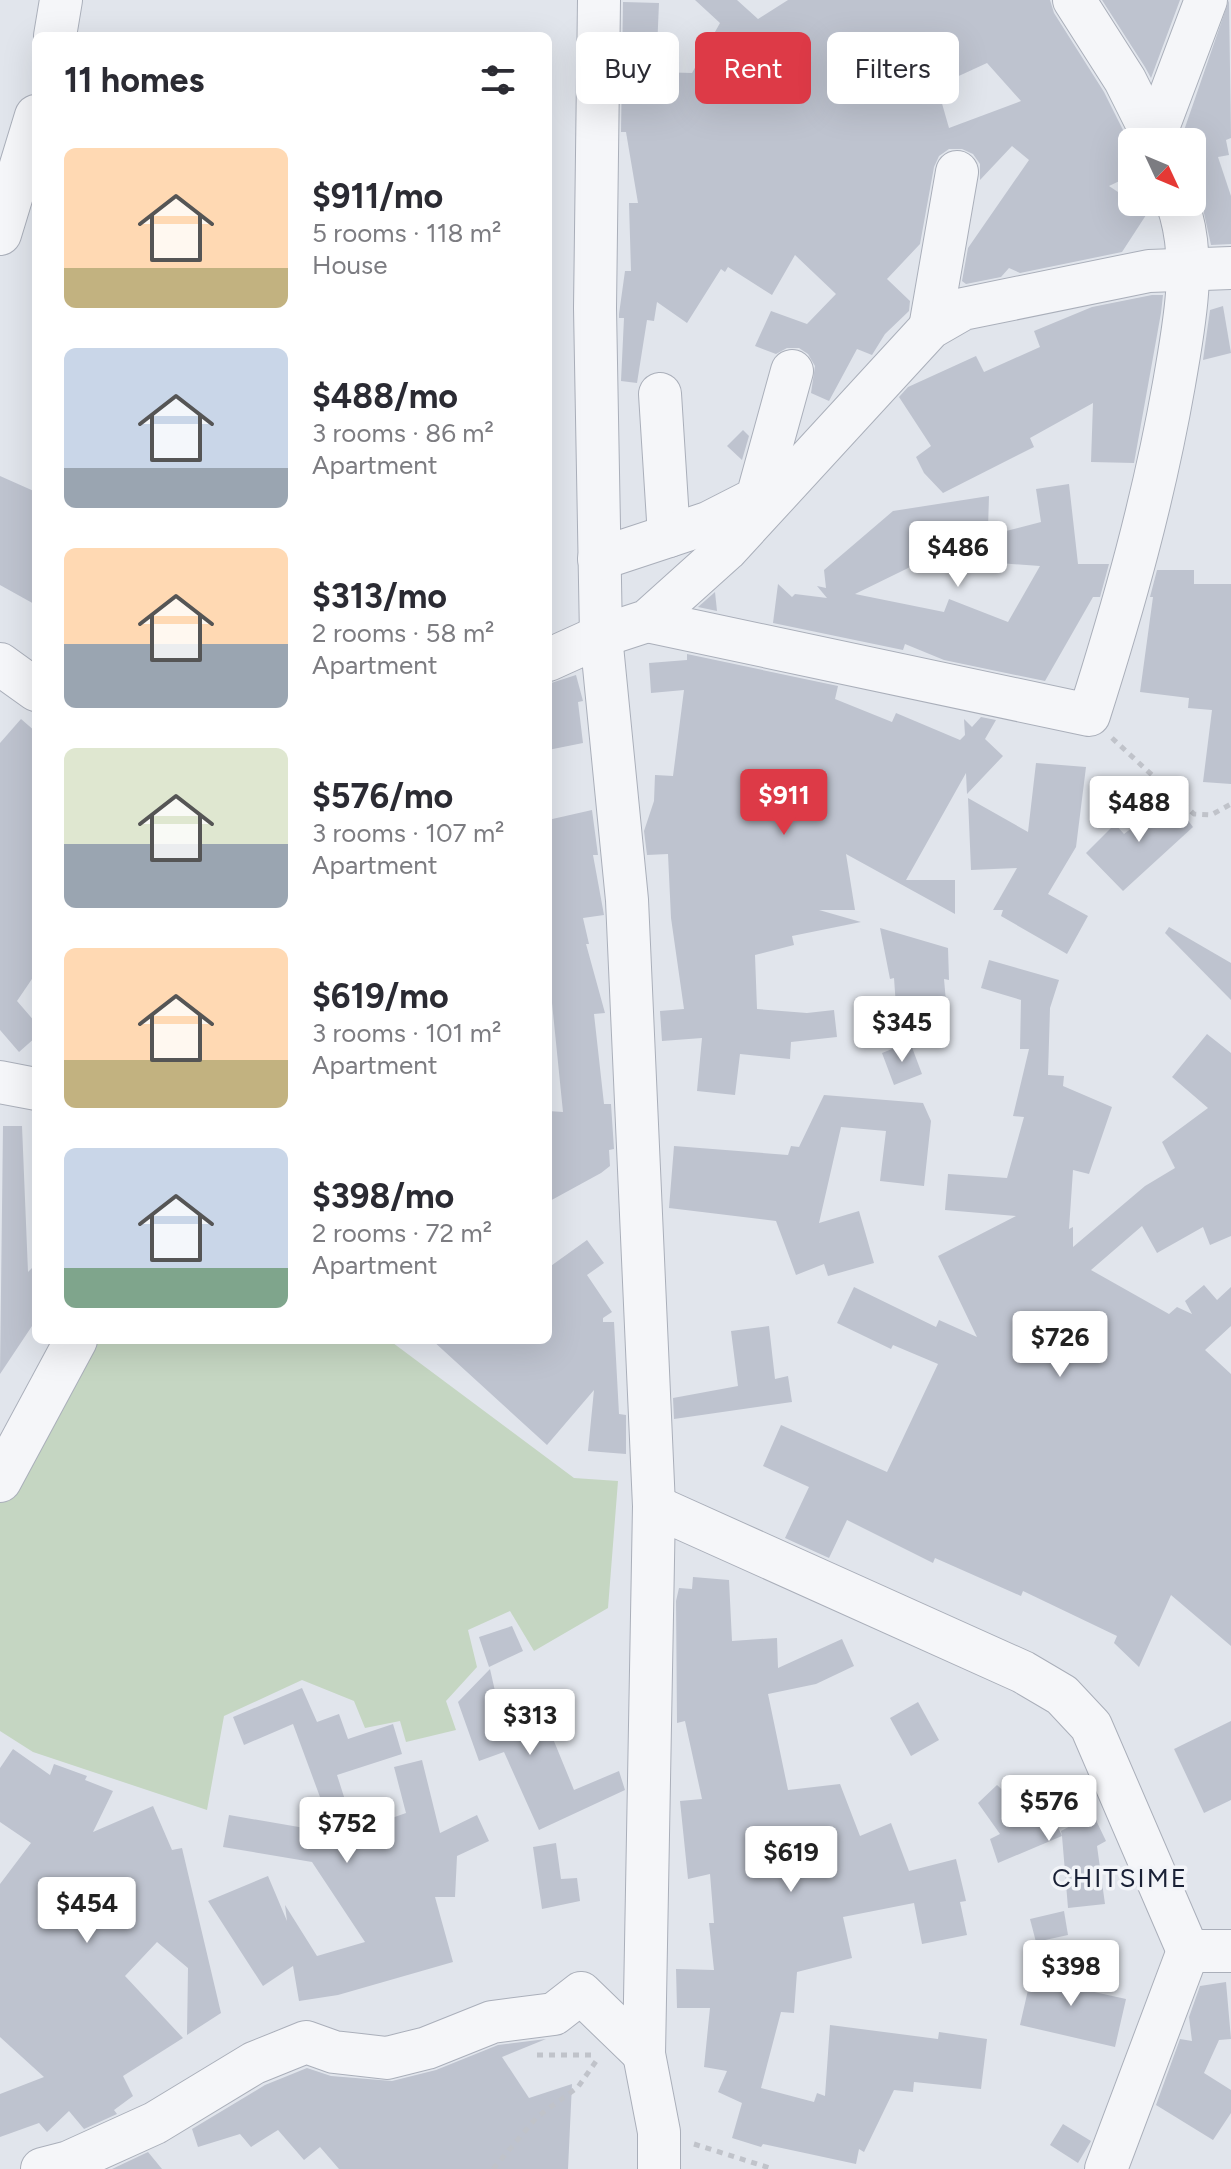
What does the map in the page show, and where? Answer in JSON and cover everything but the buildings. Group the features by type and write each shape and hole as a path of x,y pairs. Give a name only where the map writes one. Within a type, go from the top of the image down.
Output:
{"street":[{"path":"56,32 61,0"},
{"path":"599,0 595,308 601,636 627,900 654,1506 644,2054 659,2151"},
{"path":"1074,0 1125,80 1149,128"},
{"path":"1159,128 1206,0"},
{"path":"0,234 32,129"},
{"path":"930,328 957,172"},
{"path":"647,621 1089,715 1131,584 1160,468 1189,272 1179,216"},
{"path":"552,658 601,636 647,621 726,550 930,328 963,309 1149,271 1189,272 1231,268"},
{"path":"599,559 708,523 759,496 792,371"},
{"path":"660,394 669,536"},
{"path":"0,664 32,687"},
{"path":"0,1082 32,1088"},
{"path":"0,1481 74,1344"},
{"path":"654,1506 1023,1672 1062,1695 1091,1726 1188,1951 1106,2169"},
{"path":"1188,1951 1231,1951"},
{"path":"62,2167 155,2123 254,2063 306,2042 334,2052 387,2058 427,2048 492,2022 554,2014 581,1993 644,2054"}],"path":[{"path":"1089,715 1194,814 1211,815 1231,804"},
{"path":"493,2169 537,2117 578,2087 601,2055"},
{"path":"659,2151 773,2169"}],"green space":[{"path":"83,1344 394,1344 574,1478 618,1481 608,1608 534,1651 510,1611 468,1630 477,1667 446,1701 456,1730 406,1742 400,1721 365,1728 354,1701 302,1680 224,1716 207,1810 33,1752 0,1731 0,1499"}],"district":[{"name":"CHITSIME","path":"1120,1878"}]}
